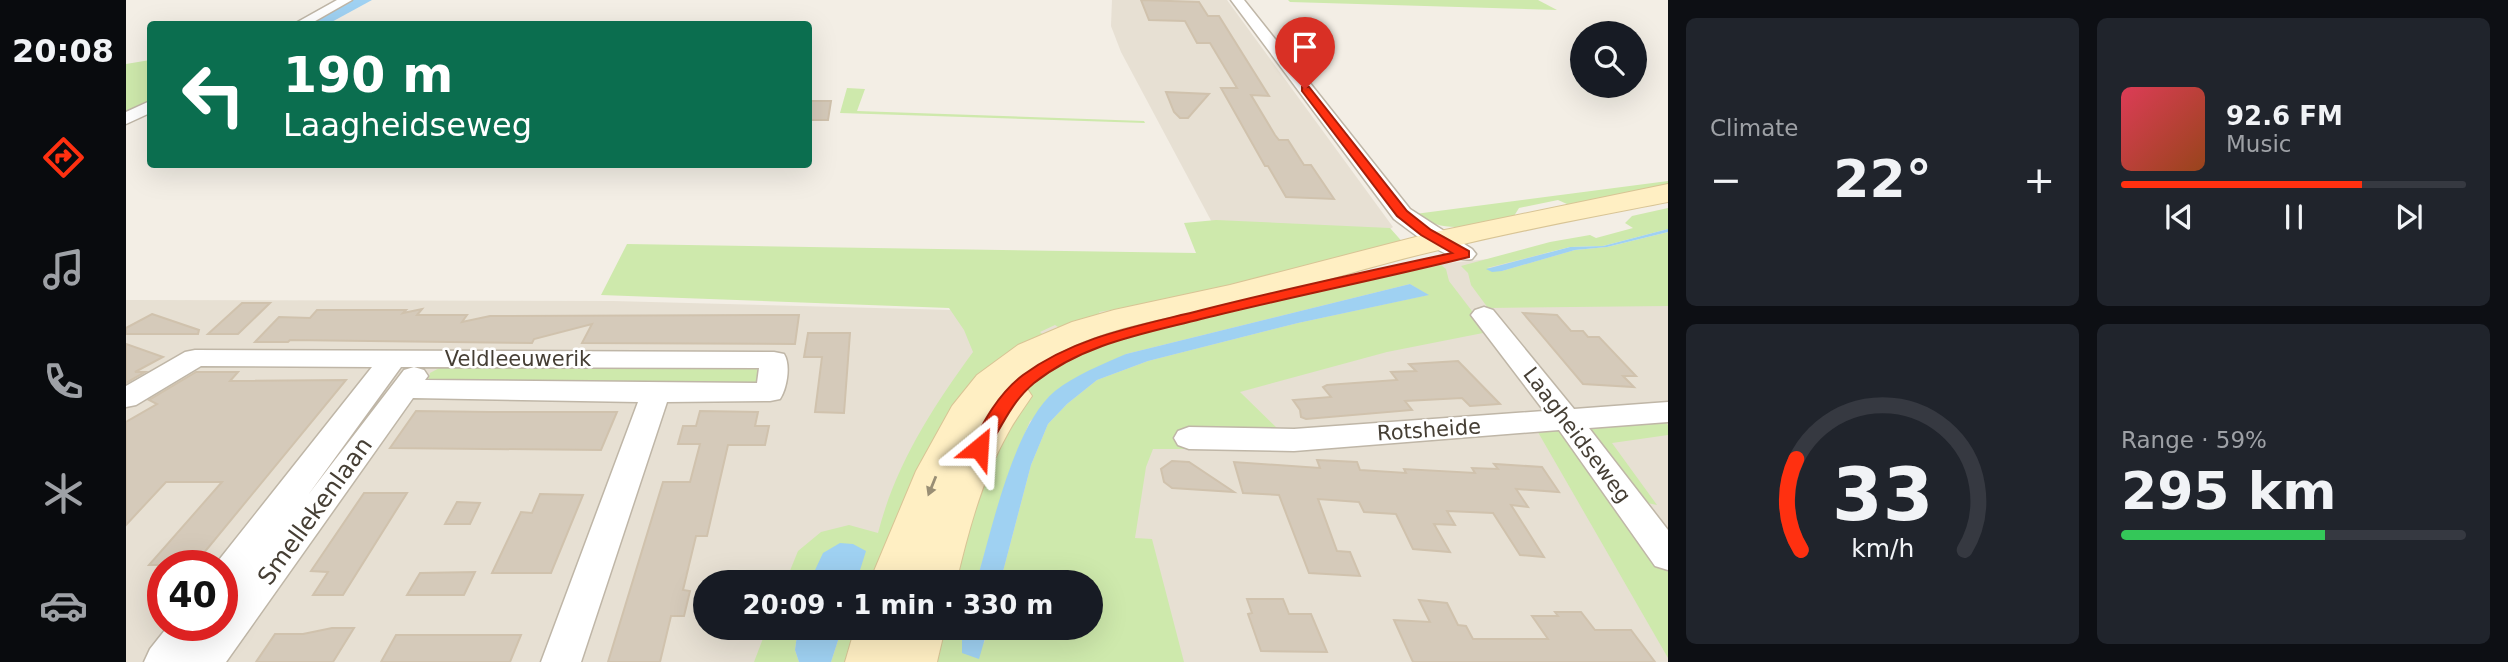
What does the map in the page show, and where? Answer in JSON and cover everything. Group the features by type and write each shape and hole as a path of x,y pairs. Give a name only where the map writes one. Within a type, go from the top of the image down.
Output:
{"street":[{"path":"307,21 346,0"},
{"path":"1237,0 1402,214 1452,247"},
{"path":"126,120 147,108"},
{"path":"898,570 944,457 974,403 1005,372 1042,345 1081,330 1452,247 1668,193"},
{"path":"934,570 970,465 997,413 1026,381 1062,357 1095,341 1339,281 1452,247 1510,246 1569,228 1668,205"},
{"name":"Laagheidseweg","path":"1485,315 1668,556"},
{"name":"Veldleeuwerik","path":"126,398 195,358 407,369 656,393 770,392 774,360 407,369"},
{"name":"Smellekenlaan","path":"238,565 407,369"},
{"name":"Smellekenlaan","path":"203,662 407,369"},
{"path":"561,662 656,393"},
{"name":"Rotsheide","path":"1189,438 1294,440 1668,412"},
{"path":"873,662 879,640"},
{"path":"909,662 915,640"},
{"path":"164,662 180,641"}],"shaded area":[{"path":"1112,0 1227,0 1393,227 1376,238 1215,228 1121,52 1111,26"},
{"path":"1668,241 1668,662 126,662 126,300 613,301 1068,313 1439,264"}],"green space":[{"path":"1288,0 1538,0 1557,10 1290,2"},
{"path":"147,60 147,103 126,114 126,64"},
{"path":"847,88 865,89 857,111 1145,123 840,113"},
{"path":"1668,181 1668,190 1602,203 1567,204 1558,200 1519,208 1514,216 1463,227 1439,225 1415,214"},
{"path":"1668,208 1668,229 1603,246 1570,247 1487,268 1502,271 1575,250 1607,247 1668,232 1668,306 1488,308 1471,285 1468,273 1461,266 1550,242 1590,235 1596,238 1633,228 1625,223 1632,216"},
{"path":"1216,220 1390,228 1406,246 1122,314 1117,309 1099,312 1103,318 1064,331 1055,325 1040,332 1047,338 1021,353 896,570 860,570 865,551 820,570 790,570 798,551 821,532 849,525 878,533 894,484 916,438 973,352 964,330 949,308 601,295 627,244 1196,253 1184,223"},
{"path":"1441,265 1446,269 1449,281 1488,332 1387,352 1240,392 1278,429 1190,449 1153,449 1146,467 1135,538 1152,539 1184,662 920,662 925,640 976,640 984,643 985,640 1103,640 1103,570 1003,570 1031,465 1048,424 1067,404 1097,380 1148,361 1298,323 1428,295 1410,284 1126,354 1030,421 1011,467 980,570 945,570 1014,403 1024,393 1067,361 1105,343 1343,285"},
{"path":"445,365 752,365 761,373 757,381 750,386 428,382 430,373"},
{"path":"1663,420 1668,425 1668,435 1612,443 1657,505 1638,501 1587,429 1594,424"},
{"path":"1535,427 1556,430 1572,440 1668,572 1668,658"},
{"path":"762,640 796,640 795,650 799,662 754,662"},
{"path":"838,640 870,640 864,662 831,662"}],"water":[{"path":"353,0 372,0 334,21 314,21"},
{"path":"1668,229 1668,232 1607,247 1575,250 1502,271 1492,272 1486,269 1570,247 1603,246"},
{"path":"1410,284 1429,295 1298,323 1148,361 1097,380 1067,404 1048,424 1031,465 1003,570 980,570 1006,480 1027,428 1040,407 1063,385 1126,354"},
{"path":"840,543 853,544 866,551 860,570 815,570 823,553"},
{"path":"796,640 838,640 831,662 799,662 795,650"},
{"path":"962,640 985,640 979,659 962,653"}],"building":[{"path":"1141,0 1199,2 1208,16 1219,16 1269,96 1251,95 1275,135 1279,140 1288,140 1304,165 1311,165 1334,199 1286,197 1268,166 1265,166 1221,88 1237,88 1210,43 1197,43 1185,21 1149,20"},
{"path":"1166,92 1209,94 1188,118 1180,118 1174,112"},
{"path":"812,101 831,101 828,120 812,120"},
{"path":"242,303 270,303 238,334 208,334"},
{"path":"422,309 417,315 467,315 462,322 490,316 799,315 795,344 582,343 592,324 534,339 532,343 290,340 255,342 279,317 310,318 317,310 406,310 403,313"},
{"path":"1523,313 1557,315 1571,331 1583,331 1588,337 1599,337 1636,376 1623,376 1634,387 1583,384"},
{"path":"152,314 199,330 198,334 126,334 126,328"},
{"path":"808,333 850,333 844,413 815,412 822,357 804,357"},
{"path":"126,344 163,357 135,372 145,372 126,383"},
{"path":"1458,361 1500,404 1470,406 1462,398 1405,401 1412,410 1306,419 1301,417 1293,400 1331,397 1323,387 1327,385 1397,380 1391,372 1416,371 1409,364"},
{"path":"196,372 238,372 230,381 346,380 206,550 162,550 222,482 166,482 126,525 126,422 157,404 149,400"},
{"path":"416,411 617,412 601,450 390,448"},
{"path":"700,411 758,412 755,426 769,426 765,445 728,445 707,536 696,536 683,590 690,591 684,616 671,616 660,662 608,662 663,482 690,482 700,444 678,444 683,426 696,426"},
{"path":"1317,460 1357,462 1360,470 1406,473 1404,469 1475,473 1472,468 1498,469 1494,464 1542,467 1559,492 1516,489 1528,507 1511,505 1544,557 1520,555 1493,513 1447,511 1455,525 1434,524 1450,552 1413,549 1396,514 1364,512 1359,502 1318,499 1337,551 1350,552 1360,576 1309,573 1279,495 1243,493 1234,462 1320,468"},
{"path":"1172,461 1189,462 1234,492 1172,488 1164,482 1161,469"},
{"path":"364,493 407,493 343,595 313,595 328,572 311,571"},
{"path":"540,494 583,495 551,573 492,573 521,512 532,513"},
{"path":"457,502 480,503 470,524 445,524"},
{"path":"475,572 464,595 407,595 420,573"},
{"path":"1247,599 1283,599 1289,614 1311,614 1327,652 1261,651 1248,614 1252,613"},
{"path":"1419,600 1447,603 1458,625 1466,626 1473,639 1548,639 1532,616 1558,616 1555,612 1581,612 1595,630 1631,630 1655,662 1413,662 1394,620 1430,622"},
{"path":"332,628 354,628 333,662 256,662 275,634 303,634"},
{"path":"396,635 521,635 510,662 381,662"}],"route":[{"path":"979,448 997,413 1026,381 1062,357 1095,341 1302,289 1464,254 1426,232 1402,214 1305,89"}]}
